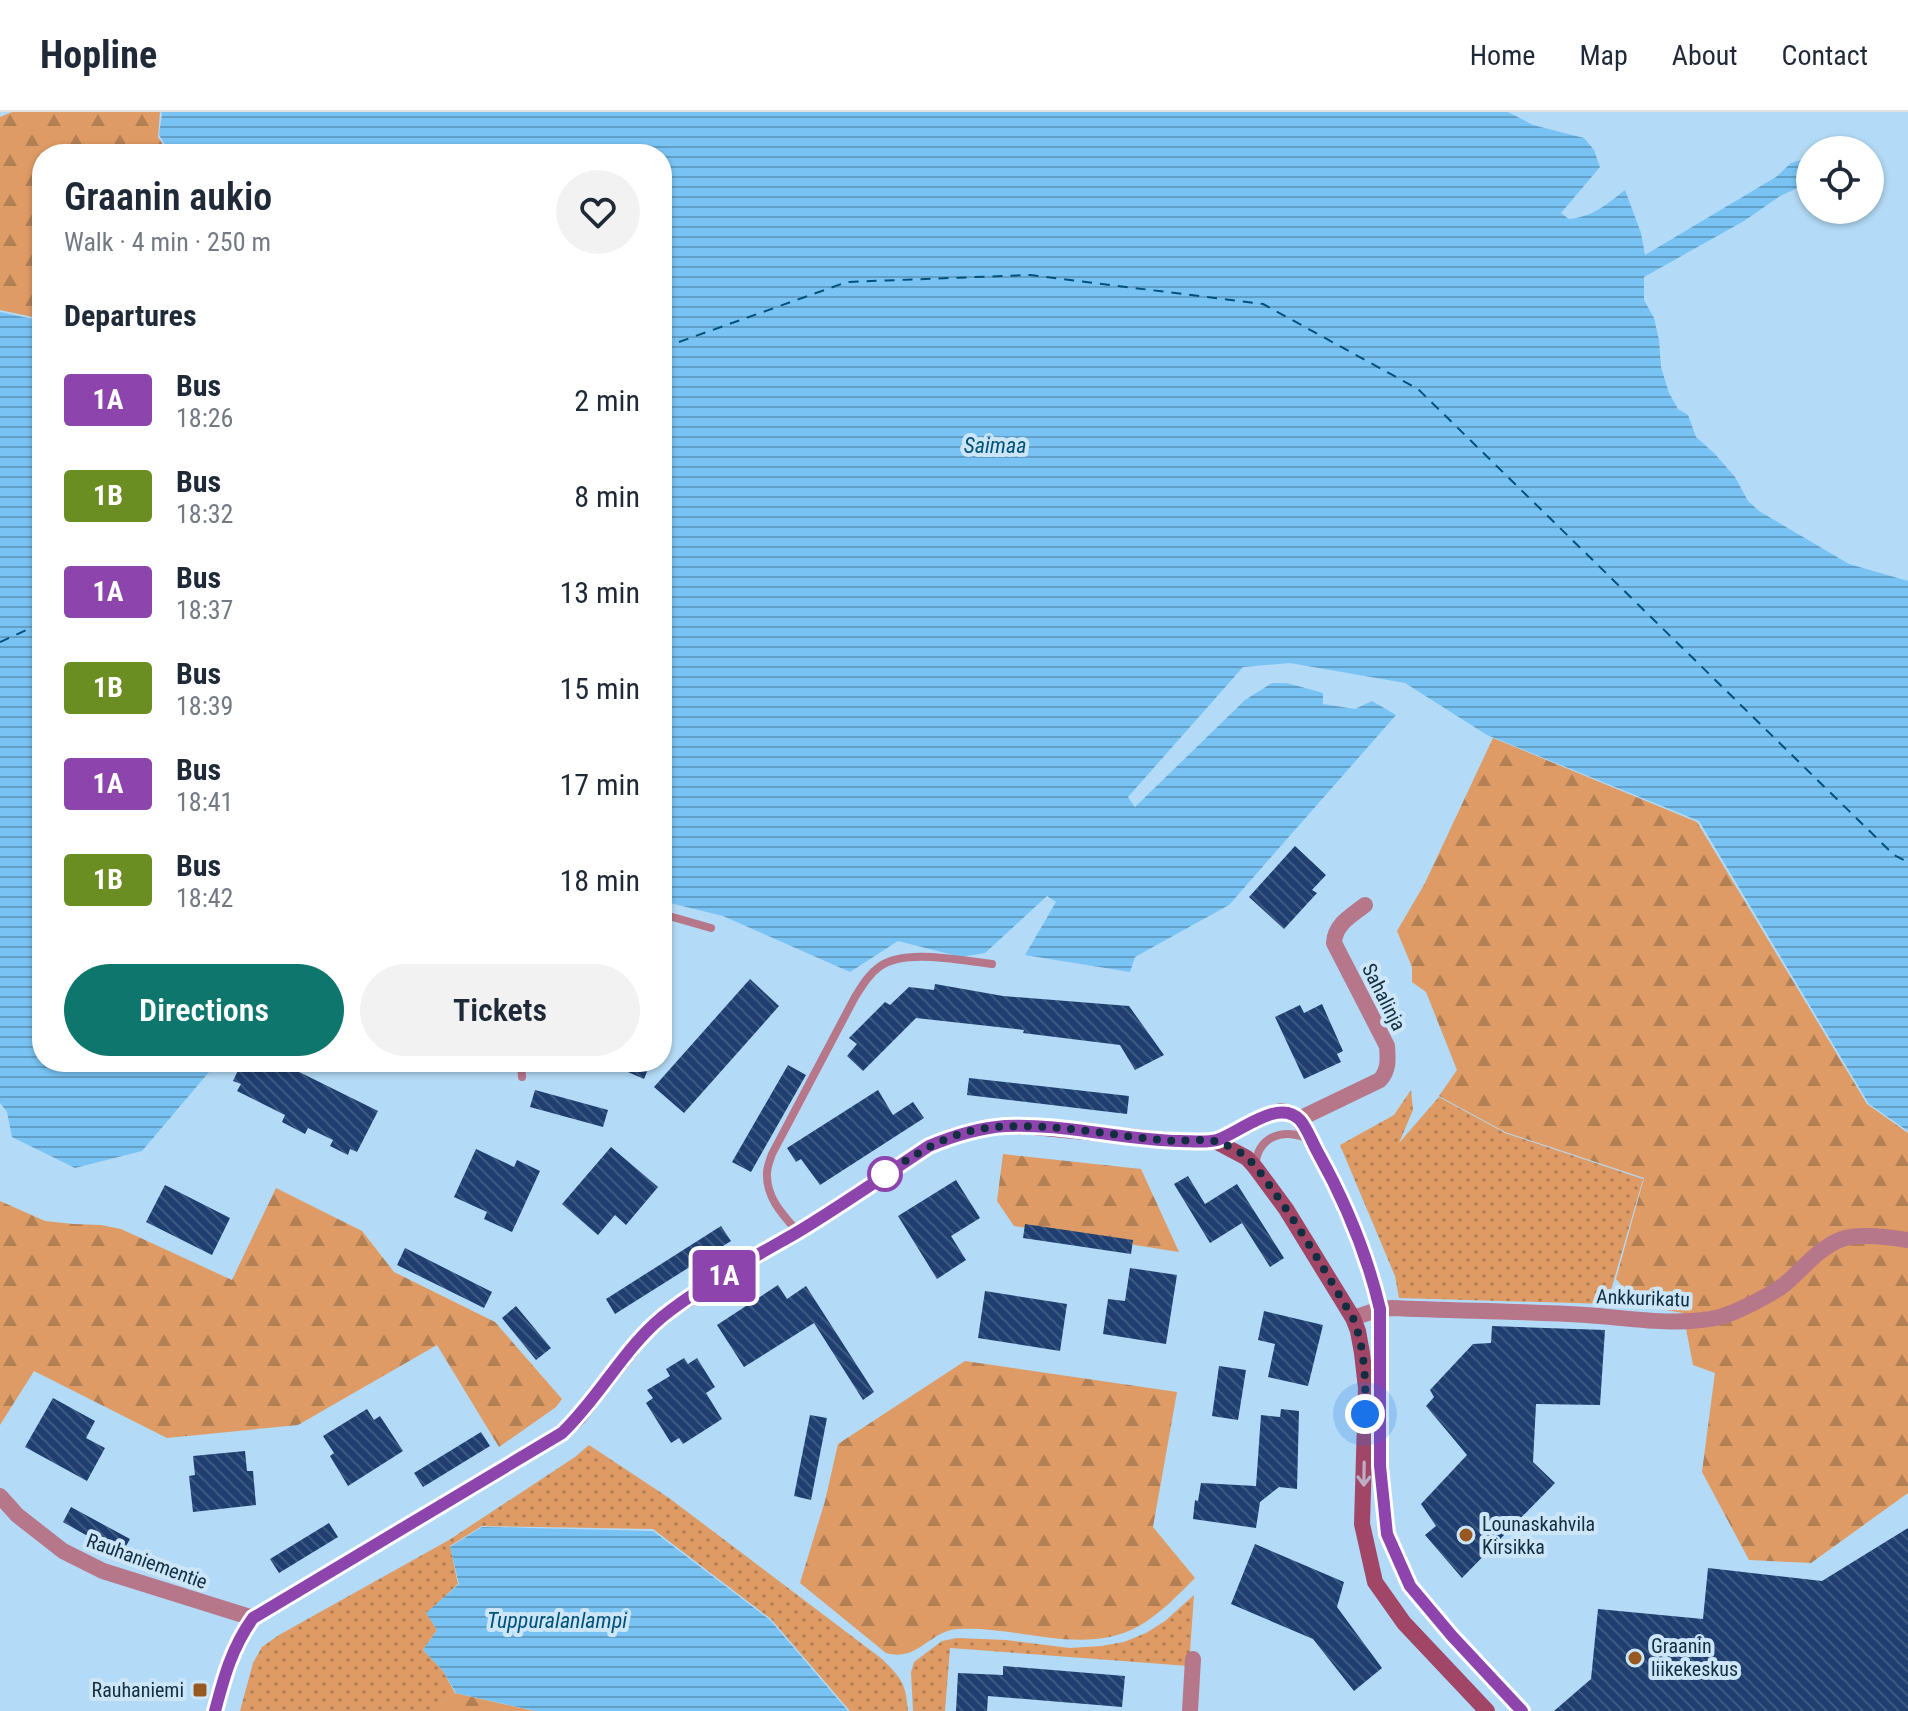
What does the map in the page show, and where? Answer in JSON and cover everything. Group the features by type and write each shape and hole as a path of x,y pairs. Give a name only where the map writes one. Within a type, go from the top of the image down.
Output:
{"street":[{"name":"Sahalinja","path":"1299,1119 1385,1075 1387,1046 1334,943 1340,925 1365,905"},
{"path":"215,1711 227,1665 239,1636 253,1618 562,1433 578,1418 642,1336 670,1311 929,1146 976,1130 1004,1126 1177,1141 1215,1141 1281,1111 1299,1119 1311,1139 1353,1224 1380,1309 1380,1466 1387,1534 1410,1586 1522,1711"},
{"path":"1215,1141 1247,1158 1255,1167 1286,1209 1353,1318 1358,1331 1366,1388 1362,1524 1375,1582 1404,1623 1487,1711"},
{"name":"Ankkurikatu","path":"1353,1318 1380,1309 1587,1315 1686,1322 1723,1316 1770,1293 1783,1286 1827,1247 1844,1238 1879,1236 1908,1240"},
{"name":"Rauhaniementie","path":"0,1496 17,1515 63,1551 103,1571 253,1618"},
{"path":"1190,1711 1193,1659"}],"lane":[{"path":"672,917 711,928"},
{"path":"798,1232 776,1206 770,1192 767,1173 772,1154 870,974 893,960 930,958 992,964"},
{"path":"522,1072 522,1077"},
{"path":"1255,1167 1256,1154 1272,1137 1298,1134 1311,1139"}],"green space":[{"path":"12,112 160,112 158,137 163,144 32,144 32,317 0,310 0,117"},
{"path":"1493,738 1697,822 1867,1104 1908,1133 1908,1493 1811,1563 1749,1560 1702,1472 1715,1373 1693,1365 1683,1313 1639,1305 1616,1279 1644,1178 1505,1132 1439,1096 1457,1070 1426,992 1412,982 1412,967 1397,931 1425,883"},
{"path":"1411,1090 1413,1110 1399,1143 1439,1097 1505,1133 1643,1179 1607,1304 1399,1298 1395,1276 1340,1145 1394,1115"},
{"path":"1003,1154 1141,1169 1179,1252 1014,1226 997,1201"},
{"path":"276,1188 362,1231 394,1272 495,1322 562,1399 556,1407 499,1447 437,1345 298,1425 167,1438 34,1371 0,1425 0,1201 45,1221 121,1229 232,1280"},
{"path":"965,1361 1177,1392 1153,1527 1195,1578 1154,1616 1118,1635 1096,1639 1073,1640 958,1629 939,1635 915,1650 897,1655 886,1653 800,1583 825,1501 838,1444"},
{"path":"589,1445 669,1498 882,1659 901,1682 908,1711 850,1711 771,1619 653,1529 482,1526 450,1546 458,1584 427,1613 437,1630 423,1650 443,1671 455,1693 428,1711 240,1711 253,1663 262,1647 449,1540"},
{"path":"1194,1595 1189,1666 950,1648 945,1711 913,1711 911,1672 914,1662 942,1641 957,1638 1006,1640 1070,1648 1124,1642 1165,1621"},
{"path":"455,1693 534,1711 427,1711"}],"water":[{"name":"Saimaa","path":"161,112 1508,112 1533,125 1584,138 1594,150 1600,167 1561,213 1569,219 1585,216 1625,190 1641,233 1645,255 1776,177 1796,162 1796,189 1644,277 1644,300 1654,318 1661,367 1669,393 1678,409 1688,415 1696,437 1735,477 1748,501 1759,511 1849,564 1908,581 1908,1131 1869,1104 1699,821 1487,735 1405,683 1290,663 1243,667 1128,797 1135,807 1245,700 1272,683 1287,683 1323,693 1323,704 1355,709 1372,701 1396,715 1229,905 1135,957 1130,972 1025,955 1056,902 1047,896 985,953 961,957 898,941 850,972 723,916 672,903 672,144 165,144 159,135"},
{"path":"0,312 32,319 32,1072 209,1072 142,1151 75,1168 12,1137 7,1112 0,1103"},
{"name":"Tuppuralanlampi","path":"482,1527 653,1531 770,1620 848,1711 535,1711 456,1693 443,1671 423,1650 437,1630 426,1613 459,1584 450,1547"}],"building":[{"path":"1295,846 1326,875 1312,890 1317,893 1284,929 1249,897"},
{"path":"750,979 779,1006 684,1113 654,1087 667,1072 672,1072 672,1067"},
{"path":"935,984 1003,996 1129,1006 1164,1055 1135,1070 1120,1045 916,1018 863,1071 847,1056 857,1044 849,1038 885,1002 890,1005 909,987 934,990"},
{"path":"1322,1004 1343,1051 1337,1054 1341,1062 1304,1079 1275,1017 1300,1005 1304,1013"},
{"path":"788,1065 806,1075 751,1172 732,1162"},
{"path":"237,1072 299,1072 378,1111 357,1152 350,1149 348,1155 330,1146 333,1140 308,1128 305,1134 282,1122 285,1115 237,1091 241,1084 233,1081"},
{"path":"628,1072 647,1072 644,1079"},
{"path":"969,1078 1129,1096 1127,1114 967,1095"},
{"path":"535,1090 608,1110 603,1127 530,1107"},
{"path":"878,1090 893,1115 913,1102 924,1118 820,1185 801,1159 796,1162 787,1148"},
{"path":"611,1147 658,1187 626,1225 615,1215 598,1235 562,1204"},
{"path":"476,1149 514,1167 517,1160 540,1171 512,1232 484,1219 487,1212 454,1197"},
{"path":"1188,1176 1205,1204 1237,1184 1284,1258 1270,1267 1242,1223 1210,1243 1174,1184"},
{"path":"956,1180 980,1218 951,1236 966,1260 937,1279 898,1216"},
{"path":"165,1185 230,1218 212,1255 146,1222"},
{"path":"1025,1224 1133,1240 1131,1254 1023,1238"},
{"path":"721,1226 731,1241 615,1314 606,1299"},
{"path":"405,1248 492,1292 484,1308 397,1265"},
{"path":"1130,1268 1177,1275 1166,1344 1103,1334 1108,1299 1125,1301"},
{"path":"778,1285 787,1299 806,1286 874,1392 863,1400 814,1323 744,1367 717,1325"},
{"path":"985,1291 1067,1304 1060,1351 978,1338"},
{"path":"516,1306 551,1348 536,1360 502,1318"},
{"path":"1264,1311 1323,1325 1308,1386 1268,1377 1275,1344 1258,1340"},
{"path":"1492,1326 1605,1330 1600,1405 1536,1404 1533,1462 1555,1483 1462,1578 1425,1535 1436,1526 1421,1504 1467,1455 1426,1406 1434,1397 1430,1390 1473,1344 1491,1343"},
{"path":"684,1358 688,1364 697,1358 715,1387 706,1393 722,1419 683,1444 679,1438 671,1443 646,1403 653,1398 647,1390 670,1376 666,1369"},
{"path":"1219,1366 1246,1370 1238,1420 1212,1416"},
{"path":"53,1398 95,1421 86,1438 105,1448 87,1481 25,1447"},
{"path":"367,1409 374,1420 380,1416 403,1451 348,1486 330,1456 334,1453 323,1436"},
{"path":"1281,1409 1299,1411 1297,1489 1279,1487 1260,1502 1256,1528 1193,1519 1201,1483 1256,1486 1261,1415 1280,1417"},
{"path":"810,1415 827,1418 811,1500 794,1496"},
{"path":"481,1432 490,1446 423,1487 414,1473"},
{"path":"245,1451 247,1471 253,1471 256,1505 193,1512 189,1476 195,1475 193,1456"},
{"path":"71,1507 130,1539 121,1555 63,1522"},
{"path":"329,1523 338,1537 279,1573 270,1559"},
{"path":"1908,1528 1908,1711 1554,1711 1591,1679 1598,1609 1703,1619 1708,1568 1822,1581"},
{"path":"1255,1544 1344,1582 1337,1607 1382,1668 1354,1691 1313,1639 1231,1604"},
{"path":"1003,1666 1125,1676 1122,1707 988,1696 987,1711 956,1711 958,1673 1003,1675"}],"ferry route":[{"path":"672,344 847,282 1030,275 1263,304 1418,389 1894,855 1908,862"},
{"path":"0,642 32,628"}],"bus line":[{"name":"1A","path":"215,1711 227,1665 239,1636 253,1618 562,1433 578,1418 642,1336 670,1311 929,1146 976,1130 1004,1126 1177,1141 1215,1141 1281,1111 1299,1119 1323,1162 1353,1224 1380,1309 1380,1466 1387,1534 1410,1586 1522,1711"}],"place":[{"name":"Lounaskahvila Kirsikka","path":"1466,1535"},
{"name":"Graanin liikekeskus","path":"1635,1658"},
{"name":"Rauhaniemi","path":"200,1690"}],"route":[{"path":"885,1174 877,1179 929,1146 950,1137 1004,1126 1177,1141 1215,1141 1231,1148 1247,1158 1286,1209 1353,1318 1362,1353 1365,1414"}]}
